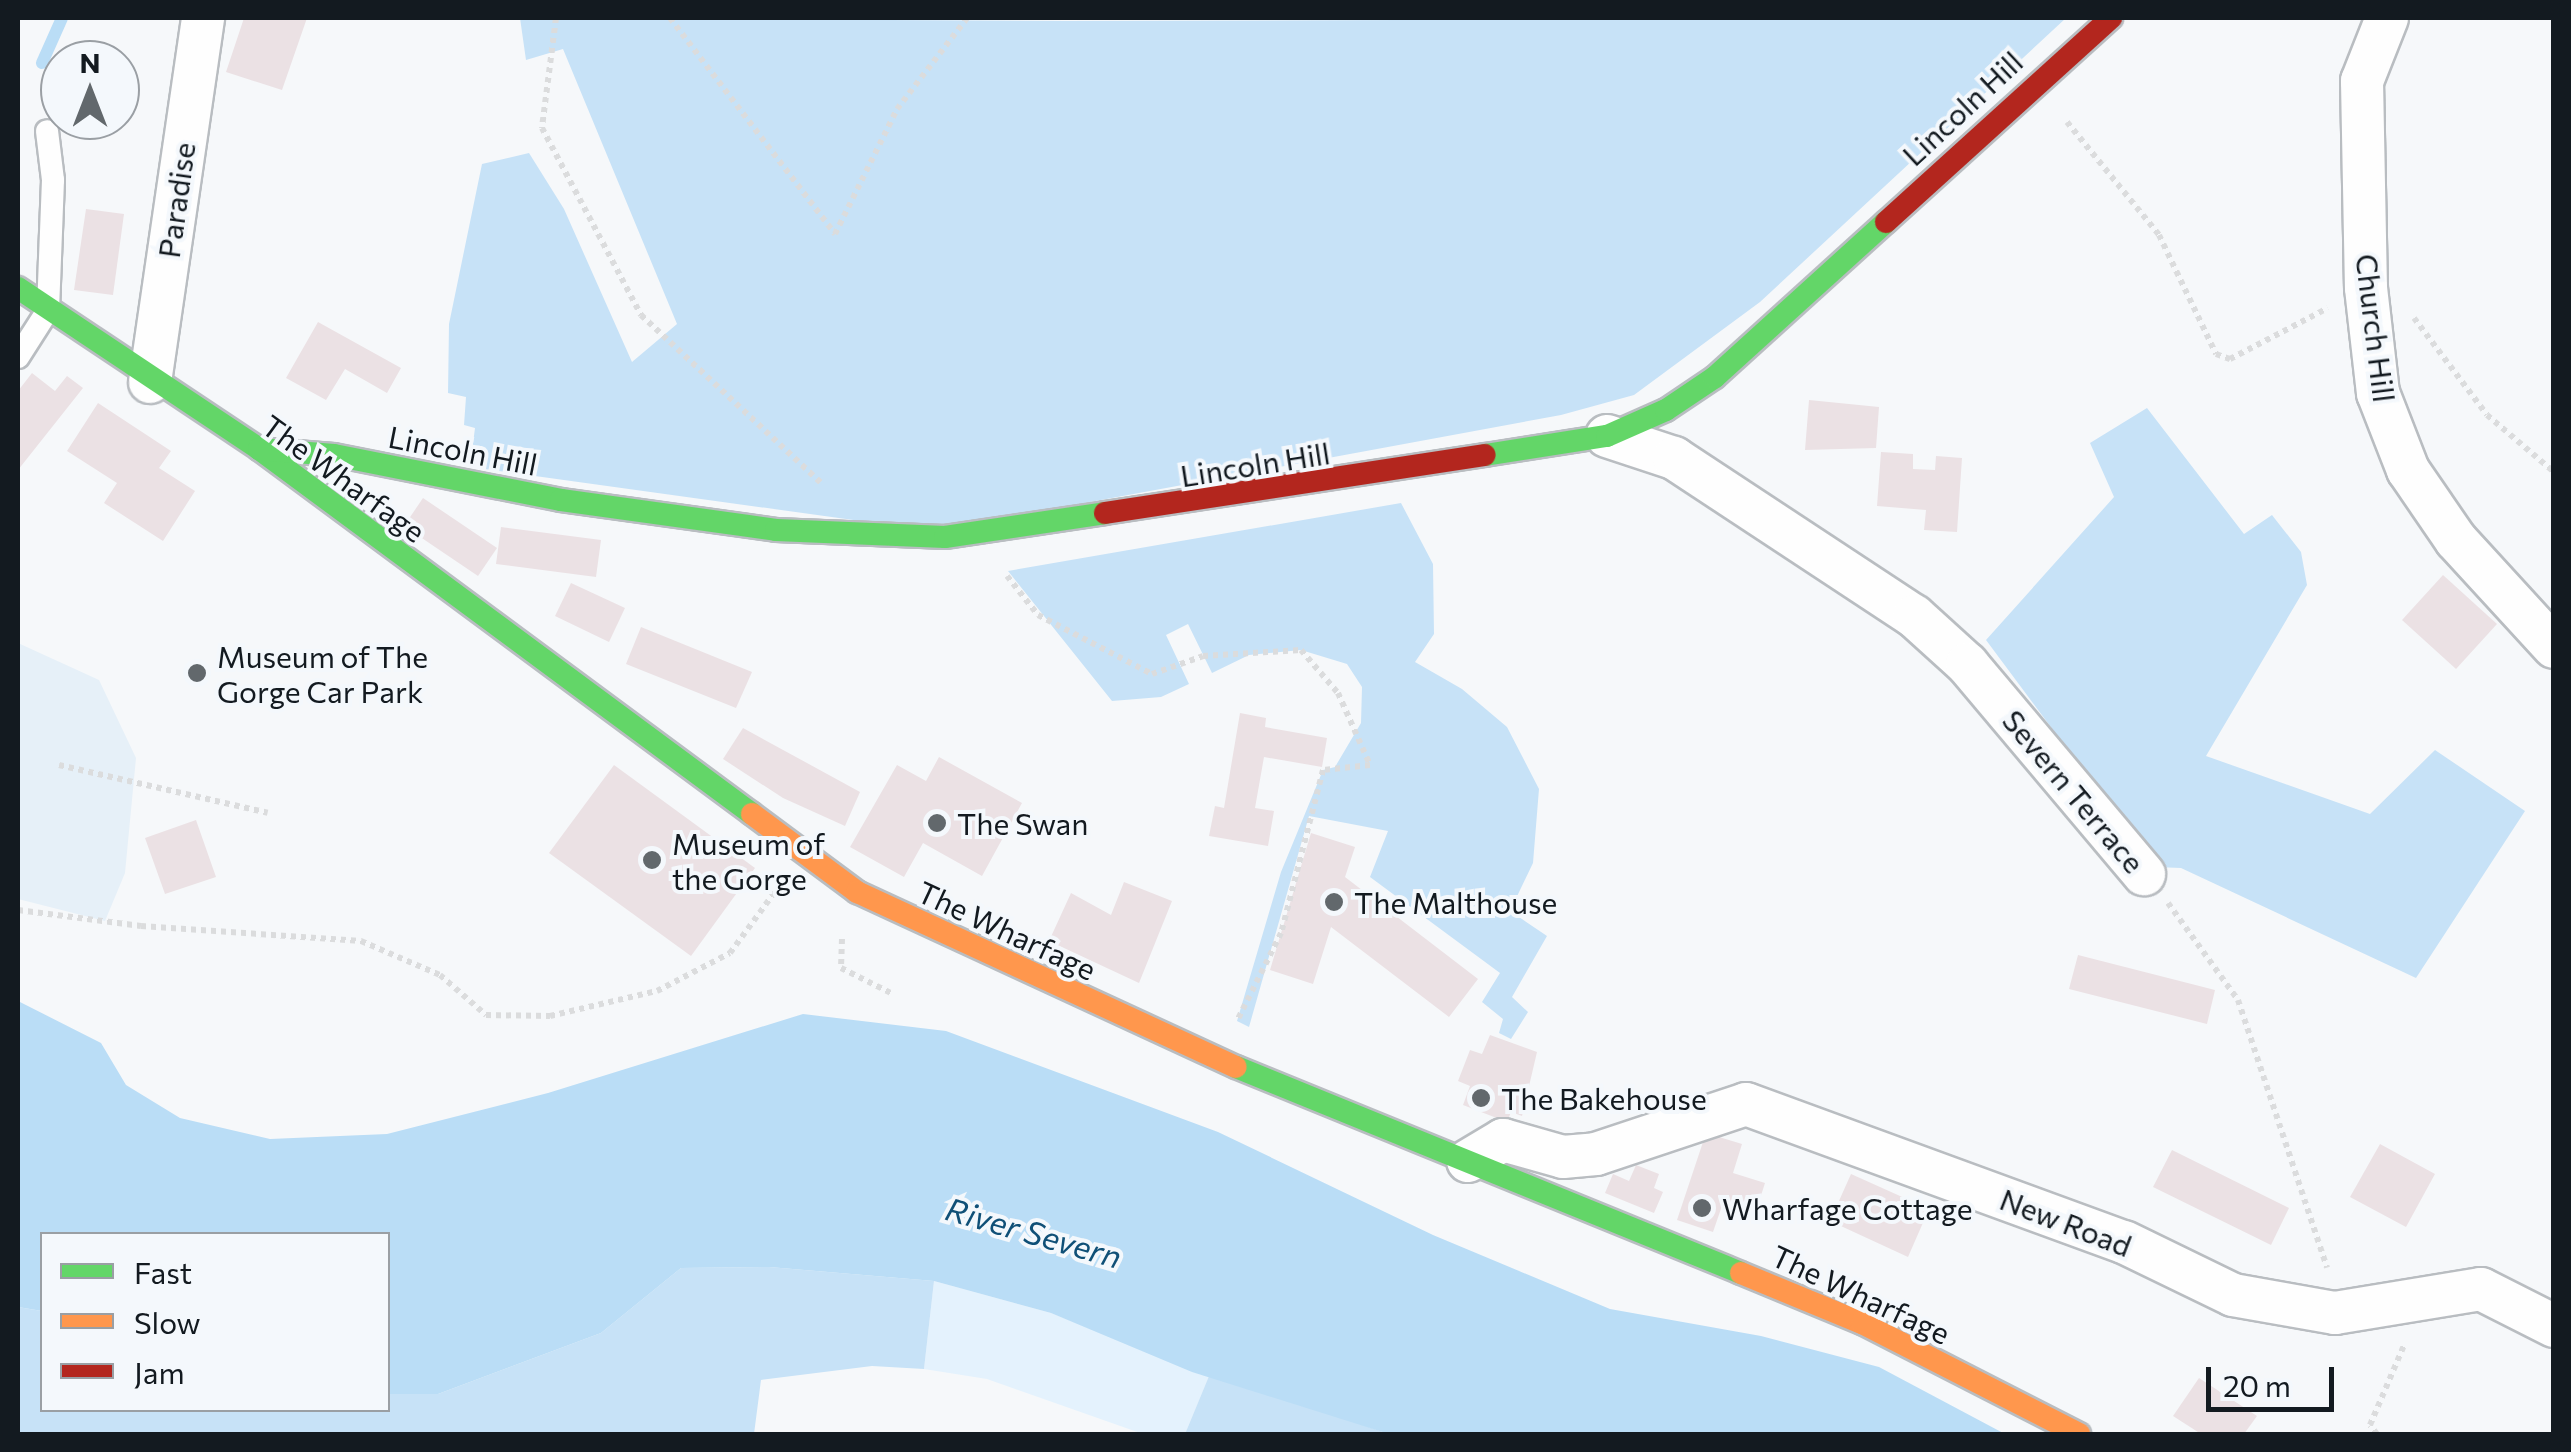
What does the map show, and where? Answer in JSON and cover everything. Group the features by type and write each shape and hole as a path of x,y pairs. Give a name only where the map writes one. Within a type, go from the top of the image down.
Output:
{"street":[{"name":"Paradise","path":"150,382 204,18"},
{"name":"Lincoln Hill","path":"259,450 334,455 562,500 776,530 974,537 1607,436 1666,410 1715,377 2034,82 2111,18"},
{"name":"Church Hill","path":"2386,18 2362,81 2366,288 2378,392 2408,470 2456,540 2554,647"},
{"name":"The Wharfage","path":"18,288 150,382 259,450 802,856 857,892 1220,1060 1862,1322 2079,1434"},
{"name":"Severn Terrace","path":"1607,436 1674,458 1914,616 1966,664 2144,874"},
{"name":"New Road","path":"1468,1161 1503,1140 1563,1157 1596,1154 1746,1104 2124,1242 2233,1295 2334,1313 2480,1289 2554,1326"}],"lane":[{"path":"18,357 48,310 53,180 48,140"}],"path":[{"path":"556,18 542,128 641,315 824,486"},
{"path":"670,18 835,234 897,109 968,18"},
{"path":"2034,82 2159,235 2216,354 2230,358 2366,288 2399,298 2488,415 2554,472"},
{"path":"974,537 1038,615 1152,674 1203,656 1300,650 1338,693 1370,764 1323,770 1281,933 1220,1060"},
{"path":"59,765 268,813"},
{"path":"18,910 141,926 362,940 440,976 486,1015 550,1016 657,991 730,954 802,856"},
{"name":"Severn Terrace","path":"2144,874 2210,954 2238,1000 2330,1276 2334,1313"},
{"path":"847,922 841,968 890,993"},
{"path":"2376,1434 2370,1426 2411,1330 2404,1304"}],"shaded area":[{"path":"520,18 2066,18 1760,302 1634,395 1561,415 933,531 470,467 475,428 464,425 466,397 448,393 449,324 482,164 529,153 564,209 632,362 677,324 563,49 526,60"},
{"path":"2147,408 2244,534 2272,515 2301,552 2307,585 2206,756 2370,814 2435,750 2525,811 2416,978 2181,868 2155,867 1986,640 2114,497 2090,443"},
{"path":"1401,503 1433,564 1434,634 1415,662 1462,689 1507,727 1539,789 1533,863 1510,911 1547,936 1512,997 1528,1012 1511,1039 1499,1033 1503,1019 1482,1002 1500,973 1370,877 1388,831 1309,816 1249,1027 1237,1021 1281,872 1323,770 1335,767 1361,723 1362,687 1347,664 1301,650 1249,655 1212,673 1188,624 1166,635 1189,684 1161,697 1112,701 1008,571"},
{"path":"18,643 99,680 136,758 125,873 105,921 18,899"},
{"path":"769,1267 934,1281 924,1369 872,1366 761,1380 754,1434 18,1434 18,1307 40,1311 40,1412 390,1412 390,1394 438,1394 601,1333 681,1268"},
{"path":"934,1281 1051,1313 1209,1376 1185,1434 1143,1434 987,1379 924,1369"},
{"path":"1209,1376 1285,1398 1389,1434 1185,1434"}],"water":[{"name":"River Severn","path":"18,1001 101,1043 126,1085 180,1118 270,1139 387,1134 548,1093 803,1014 946,1031 1218,1132 1433,1235 1610,1309 1761,1336 1879,1367 2005,1434 1389,1434 1192,1372 1051,1313 934,1281 769,1267 681,1268 601,1333 438,1394 390,1394 390,1232 40,1232 40,1311 18,1307"}],"building":[{"path":"244,18 307,18 282,90 226,72"},
{"path":"86,209 124,214 113,295 74,290"},
{"path":"318,322 401,368 387,393 345,369 326,400 286,378"},
{"path":"32,373 55,391 67,376 83,388 18,470 18,391"},
{"path":"1809,400 1879,407 1876,448 1805,450"},
{"path":"98,403 171,451 159,468 195,491 163,541 104,503 117,483 67,451"},
{"path":"1881,452 1913,454 1913,469 1935,470 1936,456 1962,458 1957,532 1924,530 1926,510 1877,506"},
{"path":"423,498 497,548 478,576 404,526"},
{"path":"501,527 601,540 596,577 496,564"},
{"path":"2443,575 2497,624 2456,669 2402,620"},
{"path":"571,583 625,608 609,642 555,616"},
{"path":"641,627 752,672 736,708 626,664"},
{"path":"1240,713 1266,718 1265,727 1327,738 1322,767 1264,757 1255,808 1274,811 1268,846 1209,836 1215,806 1224,808"},
{"path":"743,728 860,792 845,826 783,798 723,759"},
{"name":"The Swan","path":"939,757 1022,803 982,876 923,843 904,877 850,847 897,765 926,781"},
{"name":"Museum of the Gorge","path":"614,765 755,868 691,956 549,853"},
{"path":"196,820 216,877 165,894 145,838"},
{"name":"The Malthouse","path":"1311,833 1355,847 1345,877 1478,979 1449,1017 1331,927 1313,984 1270,970"},
{"path":"1124,882 1172,901 1139,983 1049,941 1071,893 1111,915"},
{"path":"2078,955 2215,990 2207,1024 2069,989"},
{"path":"1490,1035 1537,1052 1522,1116 1511,1112 1507,1122 1463,1105 1470,1086 1458,1081 1470,1050 1482,1054"},
{"path":"1706,1133 1742,1144 1733,1173 1765,1183 1756,1211 1724,1200 1713,1232 1677,1220"},
{"path":"2380,1144 2435,1174 2406,1227 2350,1197"},
{"path":"2172,1150 2289,1208 2271,1245 2153,1187"},
{"path":"1636,1165 1659,1174 1654,1188 1663,1192 1654,1213 1605,1193 1613,1174 1629,1181"},
{"path":"1851,1174 1929,1209 1908,1257 1830,1221"},
{"path":"2199,1378 2257,1416 2244,1434 2201,1434 2173,1416"}],"waterway":[{"path":"52,40 62,18"}],"traffic: fast":[{"path":"1485,455 1607,436 1666,410 1715,377 1886,222"},
{"path":"18,288 259,449 752,814"},
{"path":"259,449 334,455 561,500 776,530 945,537 1105,513"},
{"path":"1236,1067 1741,1273"}],"traffic: slow":[{"path":"752,814 857,892 1236,1067"},
{"path":"1741,1273 1862,1323 2079,1434"}],"traffic: jam":[{"path":"1886,222 2111,18"},
{"path":"1105,513 1485,455"}],"place":[{"name":"Museum of The Gorge Car Park","path":"197,673"},
{"name":"The Swan","path":"937,823"},
{"name":"Museum of the Gorge","path":"652,860"},
{"name":"The Malthouse","path":"1334,902"},
{"name":"The Bakehouse","path":"1481,1098"},
{"name":"Wharfage Cottage","path":"1702,1208"}]}
